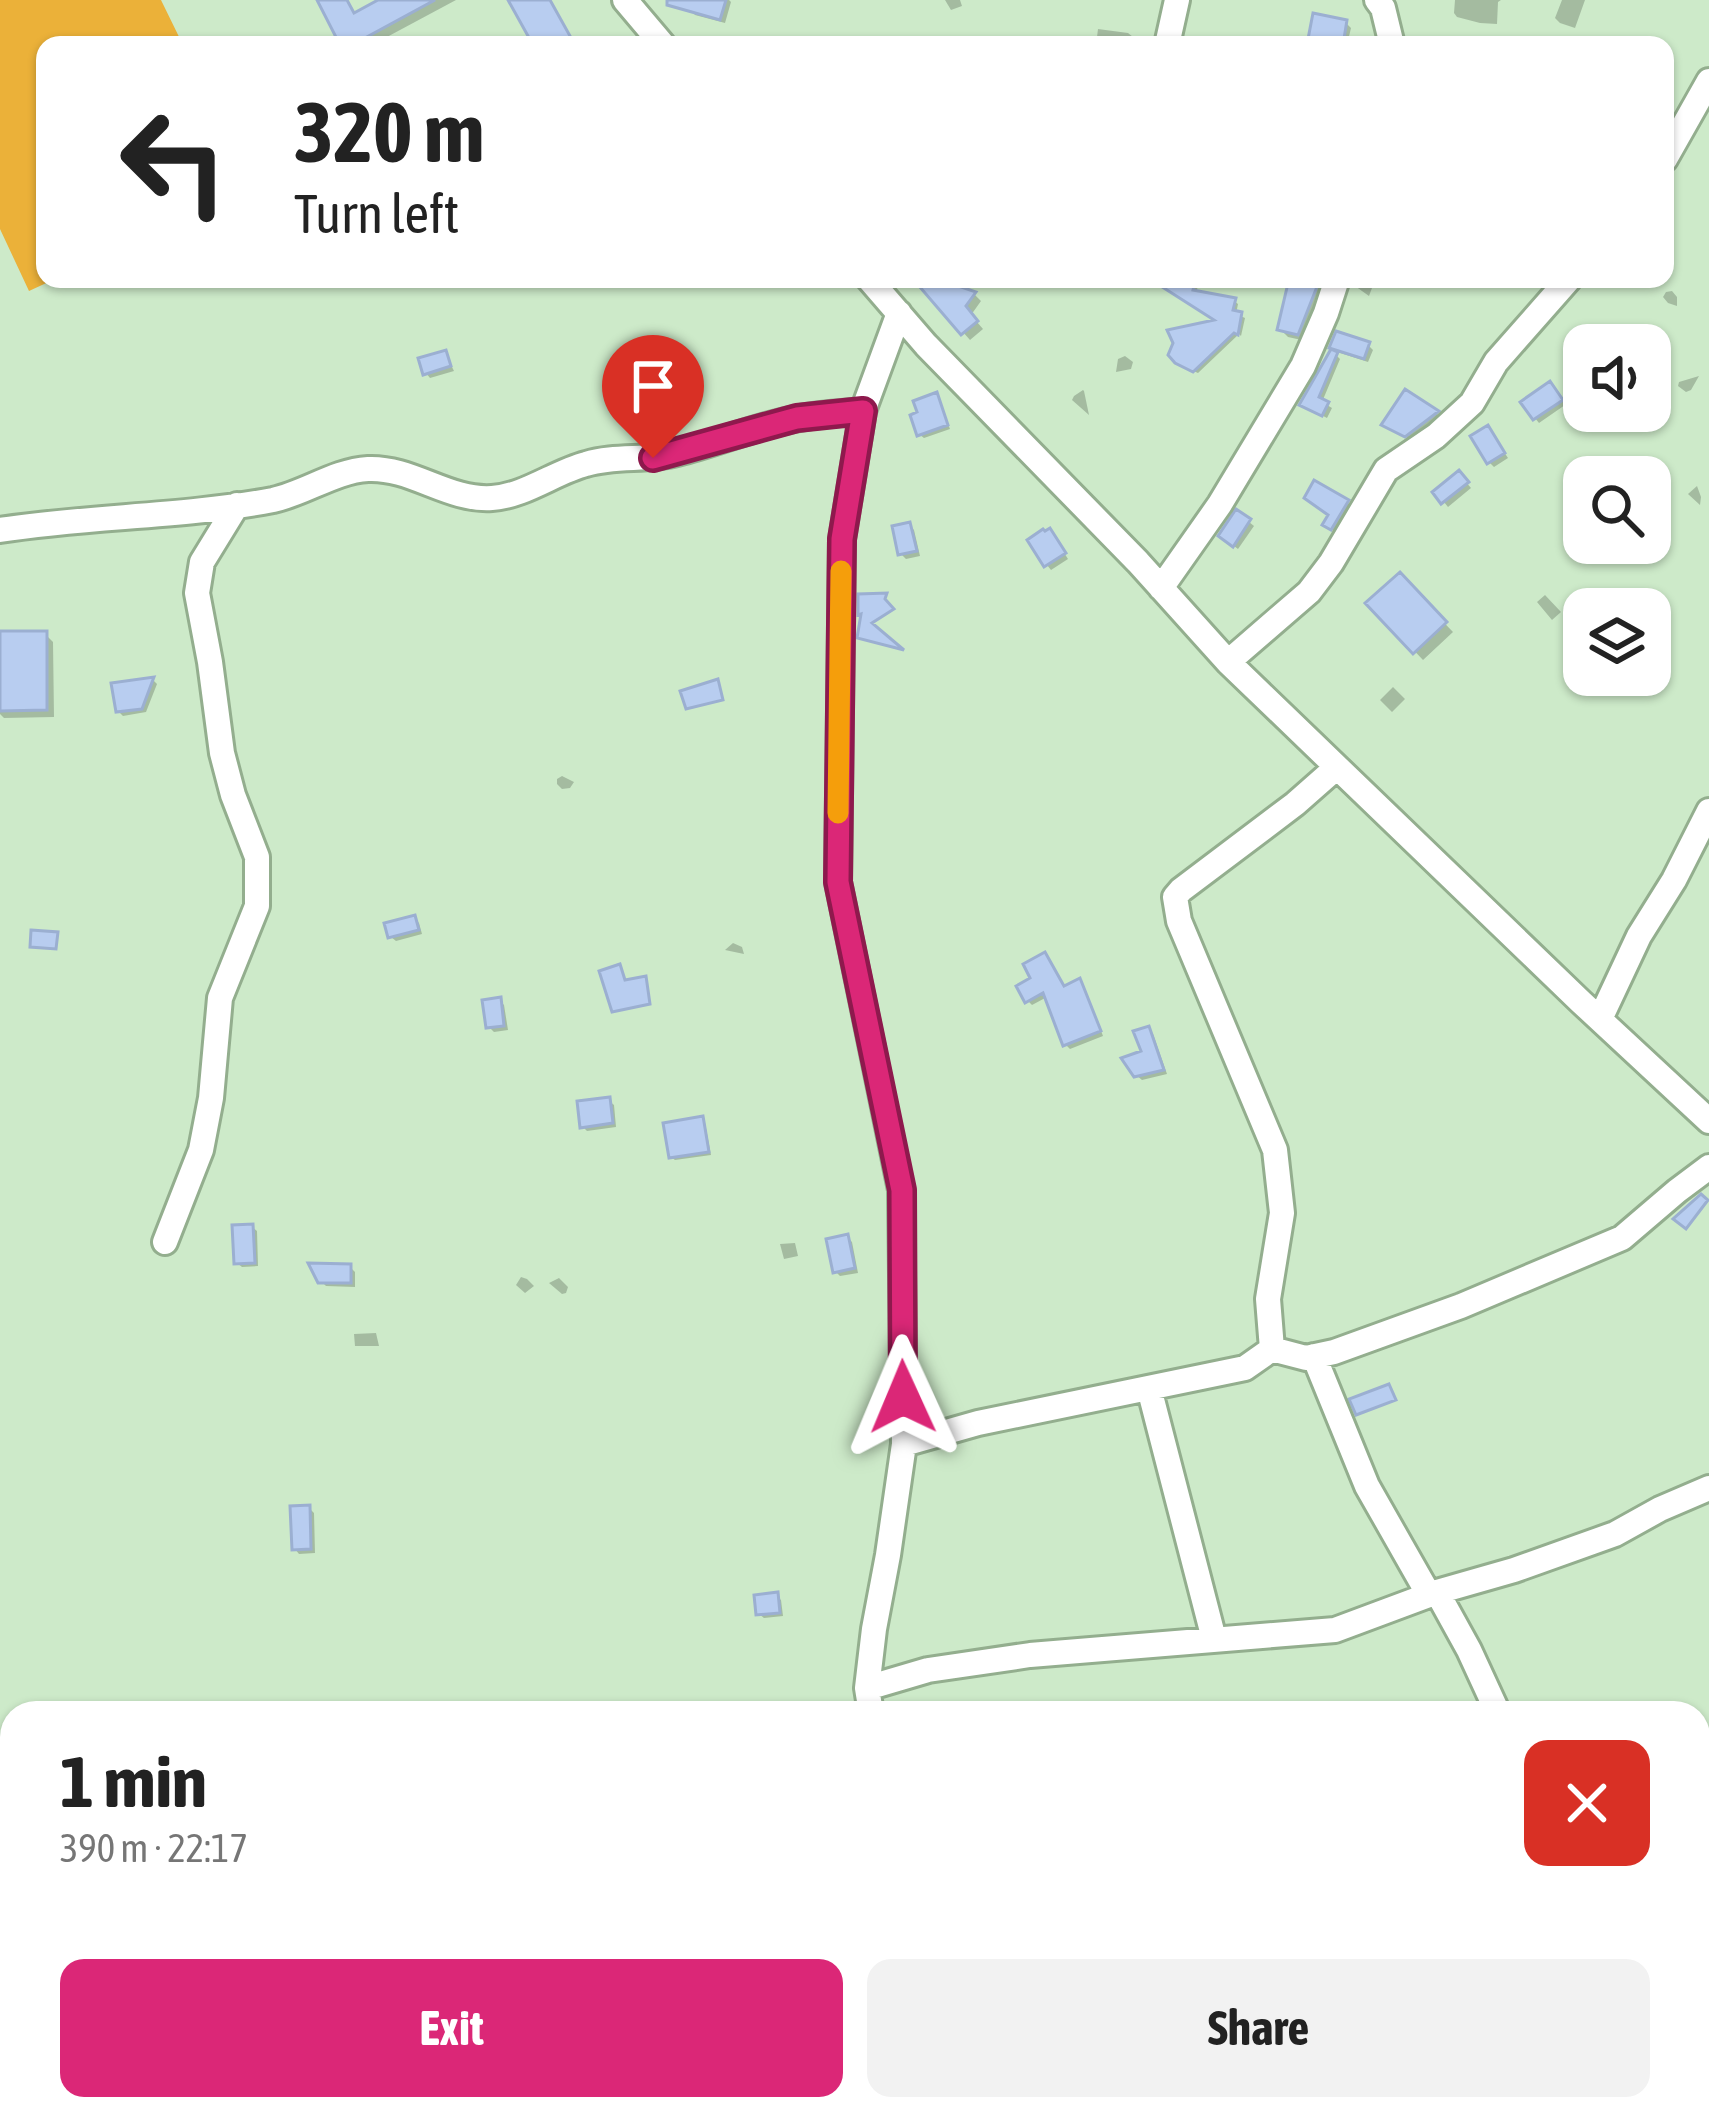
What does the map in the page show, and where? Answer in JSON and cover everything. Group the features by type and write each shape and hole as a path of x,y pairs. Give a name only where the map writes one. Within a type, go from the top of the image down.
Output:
{"street":[{"path":"625,0 655,36"},
{"path":"1169,36 1177,0"},
{"path":"1377,0 1390,36"},
{"path":"1674,143 1709,81"},
{"path":"877,288 1228,662 1709,1120"},
{"path":"1161,587 1220,504 1303,367 1334,288"},
{"path":"1228,662 1309,592 1386,470 1436,436 1472,403 1496,362 1561,288"},
{"path":"869,1700 904,1444 902,1190 838,882 842,539 863,411 898,313"},
{"path":"0,530 237,506 277,499 335,476 369,469 406,474 464,497 496,498 584,464 623,456 653,458 797,418 863,411"},
{"path":"164,1242 201,1150 220,998 256,906 257,857 222,753 197,593 202,562 237,506"},
{"path":"1272,1349 1268,1300 1282,1213 1276,1150 1179,920 1175,897 1337,766"},
{"path":"1600,1019 1639,936 1709,811"},
{"path":"904,1444 977,1423 1245,1368 1272,1349 1306,1358 1334,1352 1461,1306 1622,1238 1709,1167"},
{"path":"1314,1356 1367,1486 1491,1701"},
{"path":"1149,1388 1214,1639"},
{"path":"869,1700 928,1670 1030,1654 1335,1630 1615,1534 1709,1488"}],"shaded area":[{"path":"0,0 161,0 179,36 36,36 36,288 29,291 0,229"}],"building":[{"path":"317,0 347,0 354,13 378,0 435,0 369,36 335,36"},
{"path":"508,0 550,0 570,36 528,36"},
{"path":"667,0 726,0 720,20 667,5"},
{"path":"1313,13 1347,20 1344,36 1309,36"},
{"path":"921,288 976,292 966,306 978,321 961,335"},
{"path":"1164,288 1194,288 1236,298 1233,310 1242,312 1238,335 1234,333 1193,372 1175,363 1168,355 1173,343 1167,330 1214,320"},
{"path":"1287,288 1316,288 1298,335 1277,330"},
{"path":"1336,331 1370,342 1364,359 1329,348"},
{"path":"1331,349 1338,352 1319,397 1329,402 1322,416 1299,405"},
{"path":"446,350 451,366 423,375 418,358"},
{"path":"1550,381 1563,400 1533,420 1520,402"},
{"path":"1405,389 1439,411 1405,437 1381,425"},
{"path":"937,392 948,425 917,436 910,415 917,412 913,401"},
{"path":"1488,425 1505,453 1487,464 1470,436"},
{"path":"1459,470 1469,482 1441,504 1432,492"},
{"path":"1314,480 1349,500 1331,530 1322,525 1328,515 1304,498"},
{"path":"1236,509 1251,519 1233,547 1218,536"},
{"path":"910,522 917,551 898,555 892,526"},
{"path":"1050,528 1066,553 1044,567 1027,540"},
{"path":"1400,572 1447,622 1413,654 1365,603"},
{"path":"887,593 885,599 894,609 872,623 904,650 857,638 858,594"},
{"path":"0,631 47,631 47,710 0,711"},
{"path":"154,677 142,709 116,712 111,683"},
{"path":"718,679 723,700 686,709 680,691"},
{"path":"415,915 419,930 388,938 384,923"},
{"path":"31,930 58,932 56,949 30,947"},
{"path":"1045,952 1064,986 1080,978 1101,1031 1063,1046 1043,993 1025,1003 1016,986 1030,978 1023,964"},
{"path":"620,964 625,980 646,976 650,1004 612,1012 599,971"},
{"path":"501,997 504,1026 486,1028 482,1000"},
{"path":"1149,1026 1164,1070 1134,1077 1121,1058 1141,1051 1133,1031"},
{"path":"610,1097 613,1123 580,1128 577,1101"},
{"path":"703,1116 709,1152 669,1158 663,1123"},
{"path":"1701,1194 1708,1200 1686,1229 1673,1219"},
{"path":"253,1224 255,1263 234,1264 232,1225"},
{"path":"848,1234 855,1268 833,1273 826,1239"},
{"path":"308,1263 351,1264 351,1283 318,1283"},
{"path":"1389,1384 1396,1400 1356,1415 1349,1399"},
{"path":"310,1505 311,1549 292,1550 290,1506"},
{"path":"778,1592 780,1613 756,1615 754,1595"}],"slow traffic":[{"path":"838,813 841,571"}],"route":[{"path":"653,458 797,418 863,411 842,539 838,882 902,1190 903,1397"}]}
